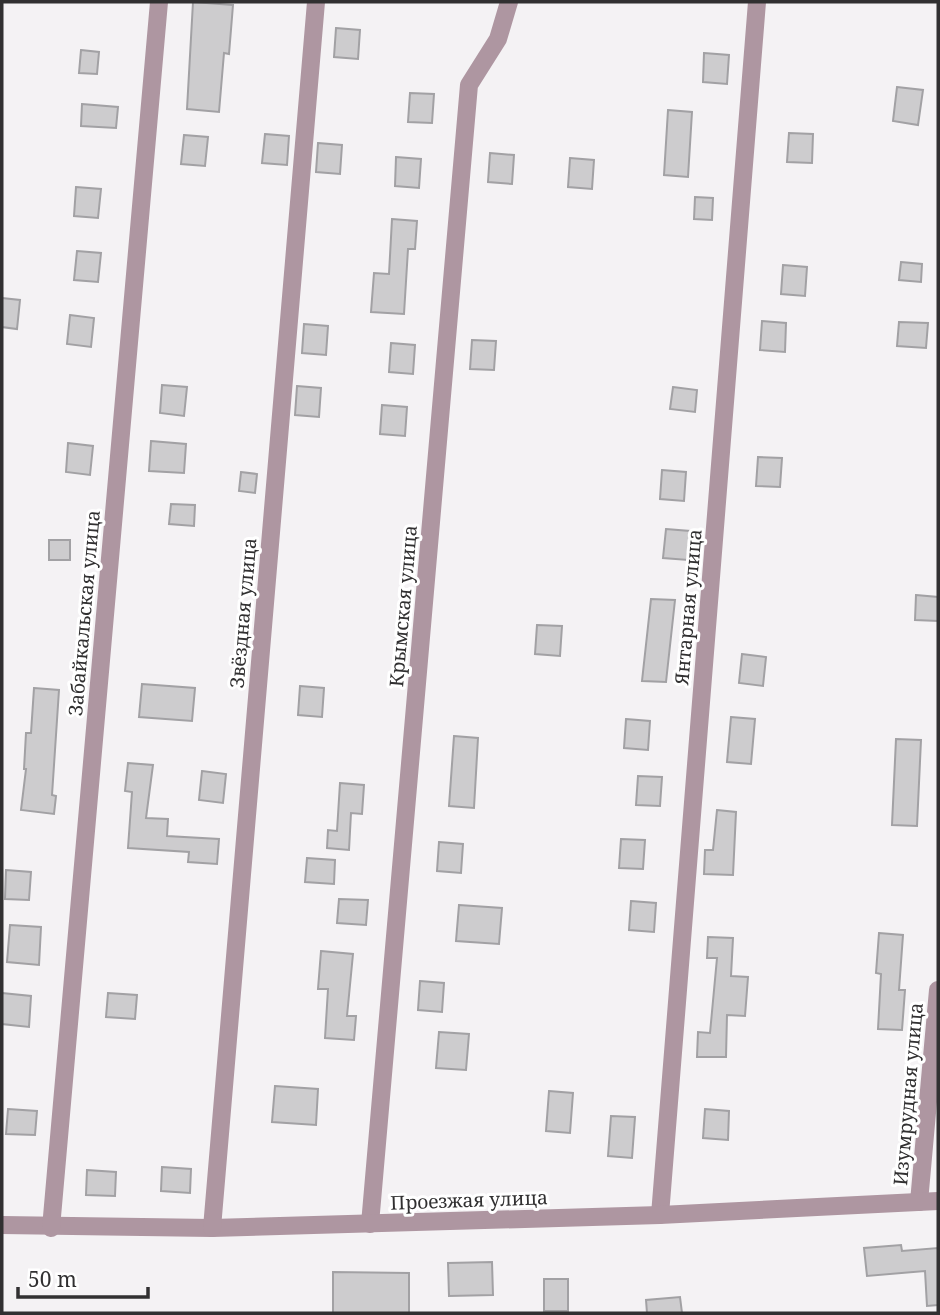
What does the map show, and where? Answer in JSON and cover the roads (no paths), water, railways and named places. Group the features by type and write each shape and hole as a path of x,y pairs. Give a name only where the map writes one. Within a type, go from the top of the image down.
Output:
{"street":[{"name":"Забайкальская улица","path":"51,1227 159,2"},
{"name":"Звёздная улица","path":"212,1228 316,2"},
{"name":"Крымская улица","path":"370,1224 469,85 498,39 509,2"},
{"name":"Янтарная улица","path":"660,1215 757,2"},
{"name":"Изумрудная улица","path":"919,1202 938,989"},
{"name":"Проезжая улица","path":"2,1225 212,1228 370,1224 660,1215 938,1201"}]}
